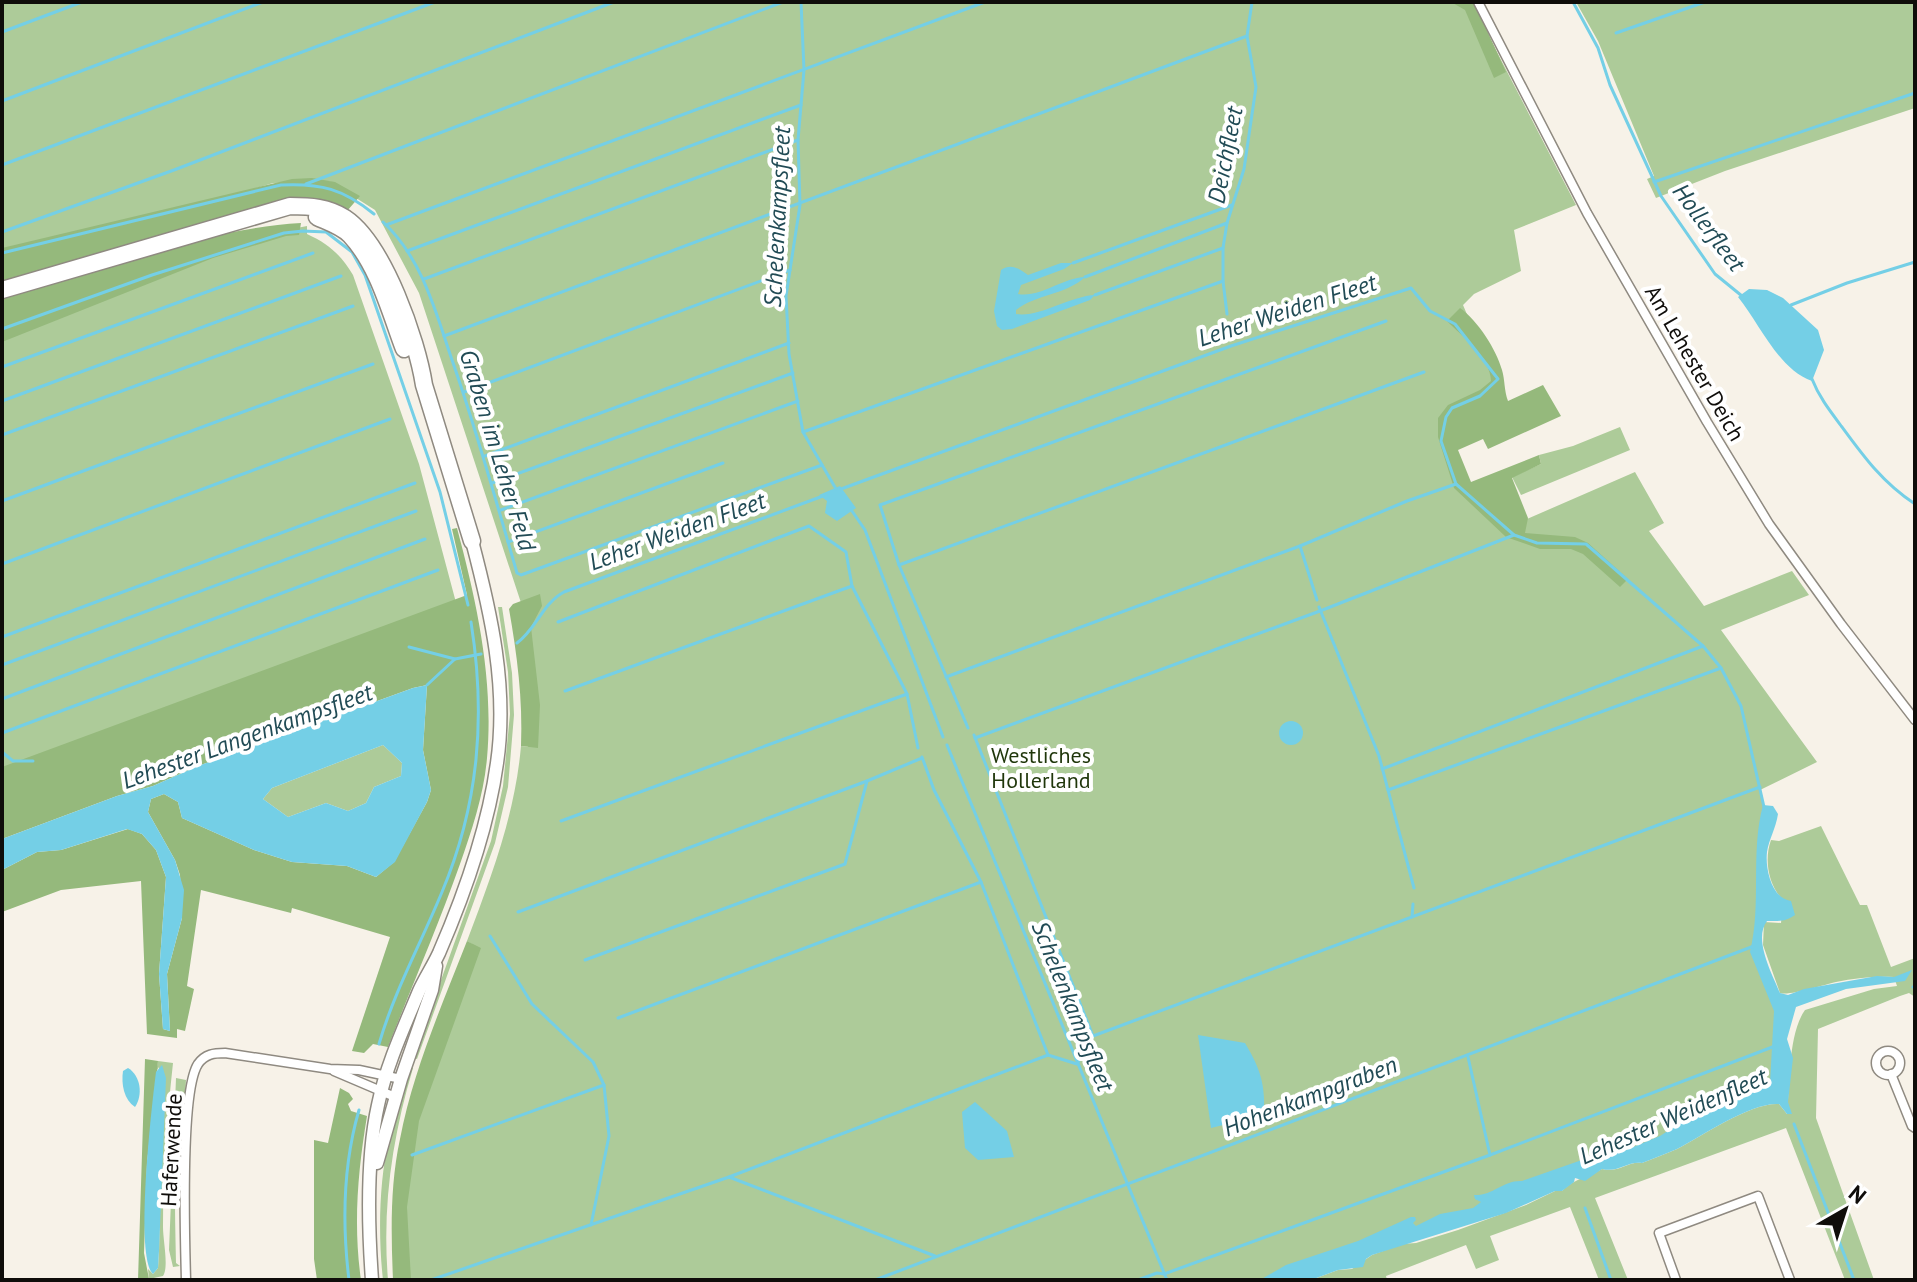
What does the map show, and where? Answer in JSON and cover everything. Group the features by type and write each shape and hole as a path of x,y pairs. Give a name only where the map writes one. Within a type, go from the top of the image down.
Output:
{"highway":[{"path":"2,290 290,206 309,206 343,216 359,229 372,246 395,294 421,363 424,385 472,541"}],"main road":[{"path":"372,1280 369,1241 373,1132 381,1092 479,846 498,760 500,708 495,644 489,606 472,541"},
{"path":"371,1187 395,1097 432,990 438,955"}],"street":[{"name":"Am Lehester Deich","path":"1478,2 1587,213 1769,524 1915,720"},
{"name":"Haferwende","path":"186,1280 188,1116 193,1074 199,1062 210,1053 225,1053 330,1069 359,1070 401,1079"},
{"name":"Haferwende","path":"330,1069 395,1097"},
{"path":"1891,1074 1915,1128"},
{"path":"1676,1280 1659,1233 1758,1196 1790,1280"}],"green space":[{"name":"Westliches Hollerland","path":"2,2 1471,2 1576,205 1514,230 1521,271 1474,294 1463,305 1505,404 1447,432 1468,485 1527,519 1635,472 1664,523 1649,531 1704,606 1792,571 1809,595 1721,630 1817,762 1760,790 1765,814 1756,954 1778,1004 1777,1096 1284,1280 397,1280 392,1208 472,944 467,941 508,821 521,746 528,747 526,618 419,293 375,210 329,181 273,183 2,266"},
{"path":"1451,2 1474,2 1506,72 1494,78 1465,10"},
{"path":"1576,2 1915,2 1915,108 1725,171 1656,198 1647,179 1654,176 1598,41"},
{"path":"292,179 335,182 360,196 347,211 292,200 254,208 2,281 2,248"},
{"path":"301,223 299,235 213,258 2,342 2,299 188,242 226,233"},
{"path":"307,226 307,234 334,251 353,275 419,464 458,610 2,784 2,320 256,236"},
{"path":"1460,308 1480,328 1495,353 1508,401 1543,385 1561,416 1488,449 1483,439 1458,450 1471,482 1539,455 1541,464 1512,478 1528,518 1525,533 1575,537 1588,543 1628,579 1620,587 1583,554 1571,549 1540,549 1506,537 1454,488 1438,437 1438,418 1448,405 1480,390 1491,381 1490,372 1481,356 1447,321"},
{"path":"1620,427 1630,450 1521,495 1512,477 1541,464 1539,455 1573,446"},
{"path":"457,528 477,613 486,671 489,729 485,771 477,812 460,864 388,1047 373,1044 364,1053 352,1051 390,937 292,908 291,913 201,890 187,986 194,989 185,1031 177,1029 177,1038 147,1034 141,881 61,890 2,912 2,870 37,852 61,850 128,829 142,834 156,850 166,877 159,974 163,1029 170,1031 167,974 182,918 180,875 148,812 151,799 164,794 178,802 182,818 254,850 292,862 347,866 376,877 394,862 431,790 423,750 427,685 2,839 2,767 467,595 452,529"},
{"path":"540,594 542,606 531,627 540,705 538,748 521,746 519,677 509,609 513,604"},
{"path":"498,607 502,607 512,673 514,715 508,787 495,843 417,1059 413,1058 491,841 503,786 510,714 508,672"},
{"path":"383,745 402,763 401,776 374,787 366,803 348,811 326,803 288,817 263,799 272,788"},
{"path":"1821,826 1860,905 1867,905 1891,967 1915,958 1915,997 1909,993 1818,1029 1816,1118 1874,1280 1845,1280 1786,1128 1595,1198 1628,1280 1599,1280 1570,1207 1490,1236 1499,1260 1476,1269 1466,1245 1386,1276 1387,1280 1311,1280 1338,1270 1352,1269 1372,1255 1402,1244 1416,1243 1458,1230 1526,1205 1555,1191 1562,1191 1602,1169 1642,1163 1677,1149 1755,1108 1779,1104 1787,1114 1795,1032 1805,1010 1874,989 1897,986 1894,977 1872,977 1780,993 1763,945 1764,922 1781,923 1783,900 1771,879 1769,847 1771,840 1779,841"},
{"path":"467,941 481,948 419,1121 407,1207 411,1280 393,1280 393,1191 400,1139 420,1063"},
{"path":"145,1059 158,1061 147,1163 144,1253 149,1279 138,1280"},
{"path":"158,1061 173,1063 164,1186 166,1267 163,1276 149,1279 148,1269 153,1274 158,1268 159,1251 162,1124 159,1067 156,1072"},
{"path":"410,1067 413,1068 399,1120 390,1173 386,1226 388,1280 383,1280 380,1227 383,1172 389,1138"},
{"path":"176,1078 186,1080 185,1099 180,1100 175,1161 176,1263 180,1266 173,1267 169,1250"},
{"path":"340,1088 353,1099 348,1104 351,1111 367,1116 358,1198 357,1239 361,1280 317,1280 314,1259 314,1140 328,1143"}],"water":[{"path":"1061,263 1073,263 1021,285 1018,294 1035,293 1085,277 1069,288 1024,305 1016,310 1016,314 1035,313 1095,295 1090,300 1012,329 1002,330 997,326 994,311 1001,270 1014,267 1028,275"},
{"path":"1749,289 1767,290 1783,298 1818,330 1824,350 1812,381 1789,367 1770,345 1738,297"},
{"path":"840,486 856,508 837,521 825,513 827,501 819,495"},
{"path":"427,685 423,750 431,790 395,862 376,877 347,866 292,862 254,850 182,818 178,802 164,794 151,799 148,812 175,860 184,890 182,918 167,974 170,1031 163,1029 159,974 166,877 156,850 142,834 127,829 61,850 37,852 2,870 2,839","holes":["383,745 402,763 401,776 374,787 366,803 348,811 326,803 288,817 263,799 272,788"]},
{"path":"1291,721 1300,724 1303,733 1300,742 1291,745 1282,742 1279,733 1282,724"},
{"path":"1763,805 1773,806 1778,814 1767,852 1769,874 1779,895 1791,901 1795,915 1785,920 1767,921 1763,928 1765,957 1780,993 1788,995 1804,989 1877,976 1894,977 1912,970 1905,981 1846,989 1796,1007 1787,1039 1793,1058 1788,1102 1792,1114 1787,1114 1779,1104 1755,1108 1669,1153 1642,1163 1602,1169 1585,1181 1575,1178 1562,1191 1555,1191 1506,1213 1372,1255 1363,1267 1338,1270 1311,1280 1260,1280 1286,1265 1358,1241 1411,1217 1415,1217 1413,1223 1416,1226 1440,1214 1473,1208 1481,1202 1474,1195 1599,1154 1607,1144 1619,1137 1634,1135 1619,1146 1621,1152 1660,1136 1677,1125 1677,1120 1695,1116 1705,1108 1770,1083 1774,1011 1750,952 1755,916 1757,841"},
{"path":"1198,1035 1245,1043 1261,1078 1264,1115 1211,1128"},
{"path":"162,1065 166,1078 159,1251 158,1268 153,1274 145,1240 146,1178 156,1072"},
{"path":"128,1068 136,1076 139,1086 135,1107 128,1100 123,1086 123,1071"},
{"path":"975,1102 1007,1131 1014,1157 978,1160 965,1148 962,1112"}],"waterway":[{"path":"2,32 82,2"},
{"path":"2,101 263,2"},
{"path":"2,165 435,2"},
{"path":"2,232 174,170 614,2"},
{"path":"306,184 783,2"},
{"name":"Schelenkampsfleet","path":"801,2 804,70 798,140 800,205 786,296 789,354 803,432 836,489"},
{"path":"386,225 985,2"},
{"name":"Deichfleet","path":"1227,314 1223,248 1227,223 1244,169 1256,87 1247,36 1252,2"},
{"name":"Hollerfleet","path":"1573,2 1598,48 1610,85 1661,196 1715,274 1742,296"},
{"path":"1616,33 1705,2"},
{"path":"444,336 1247,36"},
{"path":"1654,182 1915,93"},
{"path":"407,251 801,105"},
{"path":"424,279 798,140"},
{"name":"Graben im Leher Feld","path":"2,253 281,185 331,189 374,214"},
{"path":"1073,263 1232,205"},
{"name":"Graben im Leher Feld","path":"383,222 417,267 432,302 469,411 517,573 521,575 822,465"},
{"path":"1085,277 1227,223"},
{"path":"2,329 152,275 284,233 326,232 352,252 365,275 440,492 468,605"},
{"path":"1095,295 1223,248"},
{"path":"2,367 313,253"},
{"path":"1791,305 1847,283 1915,262"},
{"path":"464,392 790,270"},
{"path":"2,401 341,276"},
{"path":"803,432 1223,281"},
{"name":"Leher Weiden Fleet","path":"841,489 1231,346 1411,288 1430,311 1455,324 1498,379 1480,396 1452,408 1446,417 1441,441 1456,484 1514,535 1537,543 1586,544 1703,646 1721,668 1741,706 1764,807"},
{"path":"2,435 353,306"},
{"path":"968,728 899,565 880,505 1386,321"},
{"path":"485,456 789,343"},
{"path":"2,501 373,364"},
{"path":"899,565 1424,372"},
{"path":"492,483 793,373"},
{"name":"Hollerfleet","path":"1812,379 1825,404 1866,459 1915,504"},
{"path":"501,510 798,401"},
{"path":"2,564 390,419"},
{"path":"508,542 723,463"},
{"path":"2,637 415,483"},
{"path":"946,677 1300,546 1456,484"},
{"name":"Leher Weiden Fleet","path":"517,643 550,603 564,592 823,496"},
{"path":"2,665 416,511"},
{"name":"Schelenkampsfleet","path":"852,511 865,530 943,737"},
{"path":"558,622 809,526 846,552 852,586 907,694 918,748"},
{"path":"975,738 1320,611 1514,535"},
{"path":"2,699 425,539"},
{"path":"1300,546 1317,600"},
{"path":"2,733 438,570"},
{"path":"565,691 852,586"},
{"path":"1319,607 1379,756 1414,888"},
{"name":"Lehester Langenkampsfleet","path":"379,1044 400,987 442,892 464,826 476,759 478,726 476,657 471,622"},
{"path":"1382,769 1703,646"},
{"path":"409,647 455,659"},
{"name":"Lehester Langenkampsfleet","path":"427,685 455,659 481,654"},
{"path":"1388,790 1721,668"},
{"path":"561,821 907,694"},
{"path":"974,735 1093,1036"},
{"name":"Schelenkampsfleet","path":"947,745 1167,1280"},
{"path":"2,752 13,761 33,761"},
{"path":"922,757 934,790 981,882 1048,1055"},
{"path":"518,912 922,758"},
{"path":"585,960 845,864 867,781"},
{"path":"431,1280 729,1177 1048,1055 1077,1064 1093,1036 1760,787"},
{"path":"618,1018 981,882"},
{"path":"1412,917 1413,904"},
{"path":"490,936 532,1004 593,1062 604,1085 609,1136 591,1225"},
{"name":"Hohenkampgraben","path":"875,1280 1754,946"},
{"name":"Lehester Weidenfleet","path":"1138,1280 1157,1273 1164,1274 1490,1155 1775,1046"},
{"path":"1468,1057 1490,1155"},
{"path":"412,1155 604,1085"},
{"name":"Lehester Langenkampsfleet","path":"349,1280 345,1194 359,1110"},
{"path":"1794,1124 1854,1280"},
{"path":"729,1177 935,1256"},
{"path":"1585,1208 1611,1280"}]}
